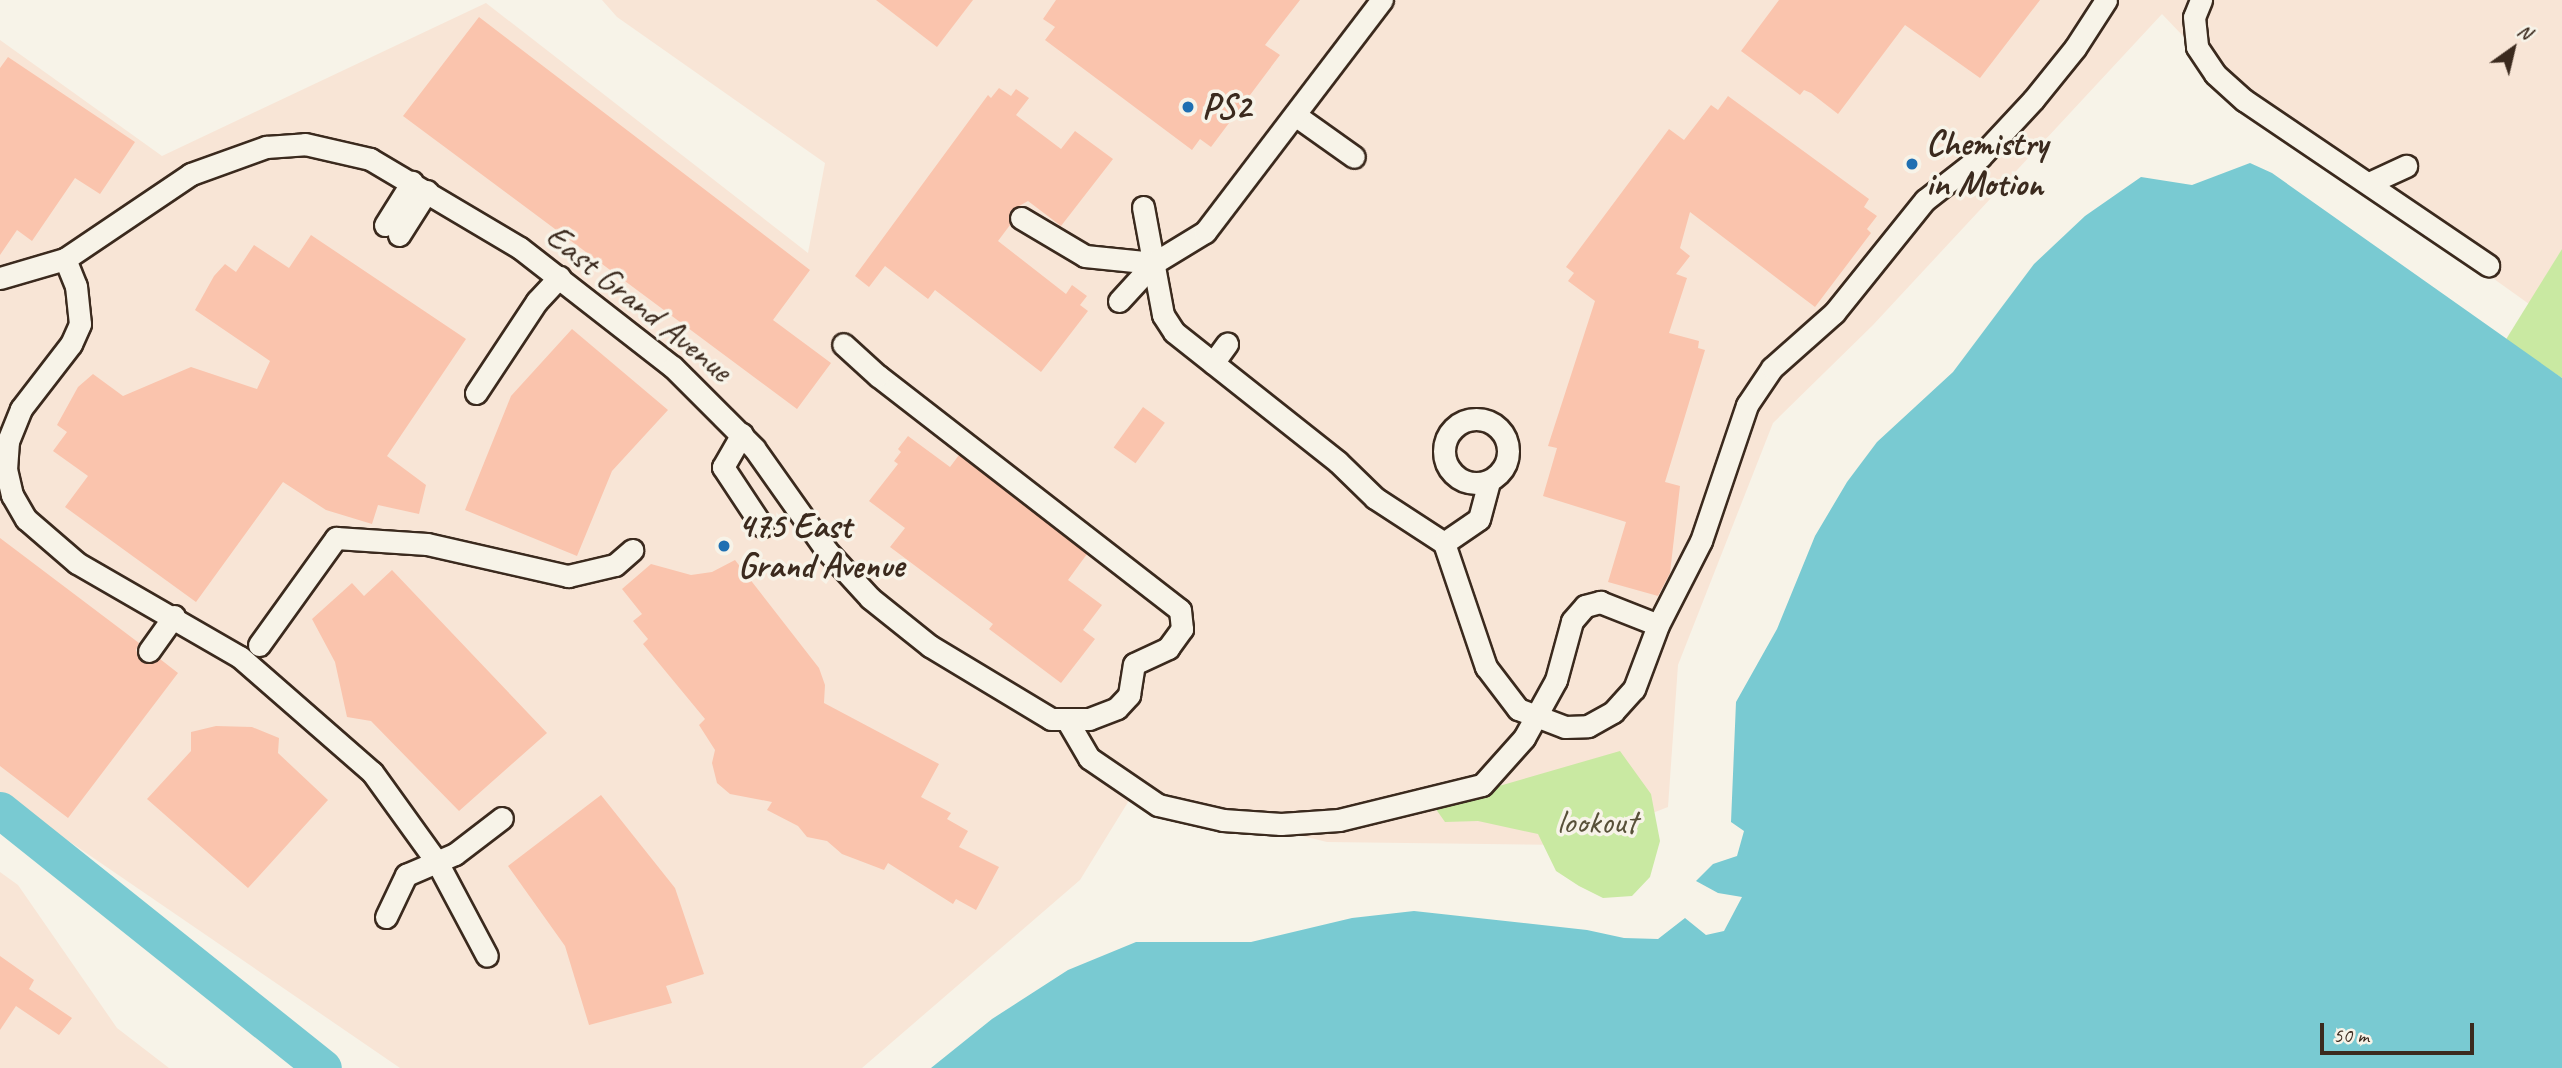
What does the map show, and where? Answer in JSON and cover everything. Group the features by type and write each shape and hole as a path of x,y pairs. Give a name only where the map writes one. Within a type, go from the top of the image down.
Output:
{"street":[{"path":"1119,301 1154,263 1205,232 1288,113 1382,0"},
{"path":"1143,207 1163,315 1174,332 1338,462 1376,498 1444,543 1486,667 1518,709 1535,718 1565,727 1588,726 1613,712 1634,689 1658,625 1701,541 1747,405 1772,368 1834,313 1925,200 1980,157 2033,100 2075,48 2106,0"},
{"path":"2201,0 2194,17 2197,47 2215,74 2244,100 2488,265"},
{"path":"1288,113 1354,157"},
{"name":"East Grand Avenue","path":"0,278 65,259 191,174 266,147 305,144 370,159 420,186 559,277 673,368 742,434 827,551 870,598 930,646 1029,709 1069,722"},
{"path":"2370,183 2406,166"},
{"path":"392,230 420,186"},
{"path":"1021,218 1085,256 1154,263"},
{"path":"65,259 76,286 80,324 71,344 51,364 21,409 8,441 6,469 12,495 50,544 240,657 372,772 437,862 487,956"},
{"path":"477,393 537,301 559,277"},
{"path":"843,344 878,376 1180,610 1182,629 1168,648 1134,664 1124,702 1089,719 1069,722 1089,758 1158,805 1212,818 1282,824 1339,820 1482,785 1509,758 1535,718 1556,680 1572,621 1585,606 1600,602 1658,625"},
{"path":"1213,363 1227,344"},
{"path":"742,434 723,467 762,526"},
{"path":"1444,543 1479,519 1489,481"},
{"path":"259,645 336,538 427,544 568,576 615,565 632,550"},
{"path":"149,650 174,616"},
{"path":"386,917 406,875 477,841 502,818"}],"shaded area":[{"path":"602,0 2562,0 2562,249 2529,304 2244,100 2162,14 1873,325 1773,423 1678,665 1668,807 1570,845 1327,842 1133,794 1080,880 862,1068 400,1068 0,794 0,40 162,156 486,3 808,253 825,163 617,17"},
{"path":"0,872 18,885 117,1028 169,1068 0,1068"}],"green space":[{"path":"2562,249 2562,378 2505,341"},
{"name":"lookout","path":"1620,751 1651,794 1660,841 1650,877 1632,896 1603,898 1556,871 1538,834 1478,821 1445,822 1433,805"}],"water":[{"path":"2250,163 2272,173 2562,378 2562,1068 931,1068 992,1019 1068,970 1136,942 1251,942 1352,918 1414,911 1587,930 1624,938 1658,939 1685,918 1706,935 1724,931 1742,897 1718,893 1696,881 1713,864 1737,856 1744,831 1731,822 1736,702 1777,629 1815,536 1847,482 1877,442 1953,372 2034,264 2085,216 2141,177 2192,185"}],"building":[{"path":"876,0 973,0 937,47"},
{"name":"PS2","path":"1056,0 1300,0 1265,45 1280,55 1211,147 1200,139 1192,150 1045,40 1055,27 1043,19"},
{"path":"1779,0 2040,0 1980,78 1905,25 1838,114 1811,93 1804,90 1800,95 1741,51"},
{"path":"479,17 810,270 773,320 831,363 797,409 403,116"},
{"path":"8,57 135,142 100,194 75,178 32,241 17,230 0,255 0,68"},
{"path":"999,88 1011,96 1016,89 1029,98 1016,115 1061,149 1075,131 1113,159 1061,226 1028,201 1010,211 1010,225 998,241 1066,294 1072,285 1087,296 1080,305 1088,311 1041,372 935,290 928,299 885,266 869,287 855,276 988,95 991,98"},
{"path":"1728,96 1869,199 1864,207 1877,216 1867,229 1871,233 1815,307 1690,212 1680,248 1690,256 1676,274 1687,278 1669,333 1699,341 1698,348 1705,350 1665,482 1680,486 1670,573 1658,596 1608,582 1626,522 1543,496 1557,448 1548,446 1595,301 1568,281 1574,273 1566,267 1669,129 1684,140 1711,105 1718,110"},
{"path":"311,235 466,339 387,456 426,485 419,514 378,505 372,524 326,510 283,482 196,602 65,507 88,476 53,451 67,432 57,425 78,387 93,374 123,396 191,367 257,389 270,361 195,310 214,276 225,264 236,272 254,245 289,268"},
{"path":"572,329 668,410 612,471 577,556 465,510 511,396"},
{"path":"1143,407 1165,423 1135,463 1114,447"},
{"path":"908,436 950,467 959,455 1087,554 1068,580 1102,605 1083,630 1095,639 1061,683 989,629 993,624 890,547 905,528 869,501 898,464 894,461 901,452 898,449"},
{"path":"0,538 139,643 136,650 141,661 148,664 160,659 178,673 68,818 0,766"},
{"path":"735,560 819,668 825,685 824,703 939,764 921,797 951,813 947,819 968,831 959,847 999,867 976,910 956,899 953,904 888,863 884,870 842,854 827,841 807,837 798,826 767,810 772,802 730,794 717,783 712,763 715,750 699,725 705,719 643,644 648,639 633,621 642,614 622,589 651,564 691,575 712,572"},
{"path":"392,570 547,733 459,811 371,721 347,717 335,662 312,619 352,583 364,596"},
{"path":"216,726 252,727 279,738 278,753 328,800 248,888 147,799 191,751 191,732"},
{"path":"601,795 675,888 704,974 666,986 672,1003 589,1025 565,946 508,866"},
{"path":"0,956 34,980 29,989 72,1018 59,1035 16,1006 0,1030"}],"waterway":[{"path":"0,810 323,1068"}],"place":[{"name":"PS2","path":"1188,107"},
{"name":"Chemistry in Motion","path":"1912,164"},
{"name":"475 East Grand Avenue","path":"724,546"}]}
